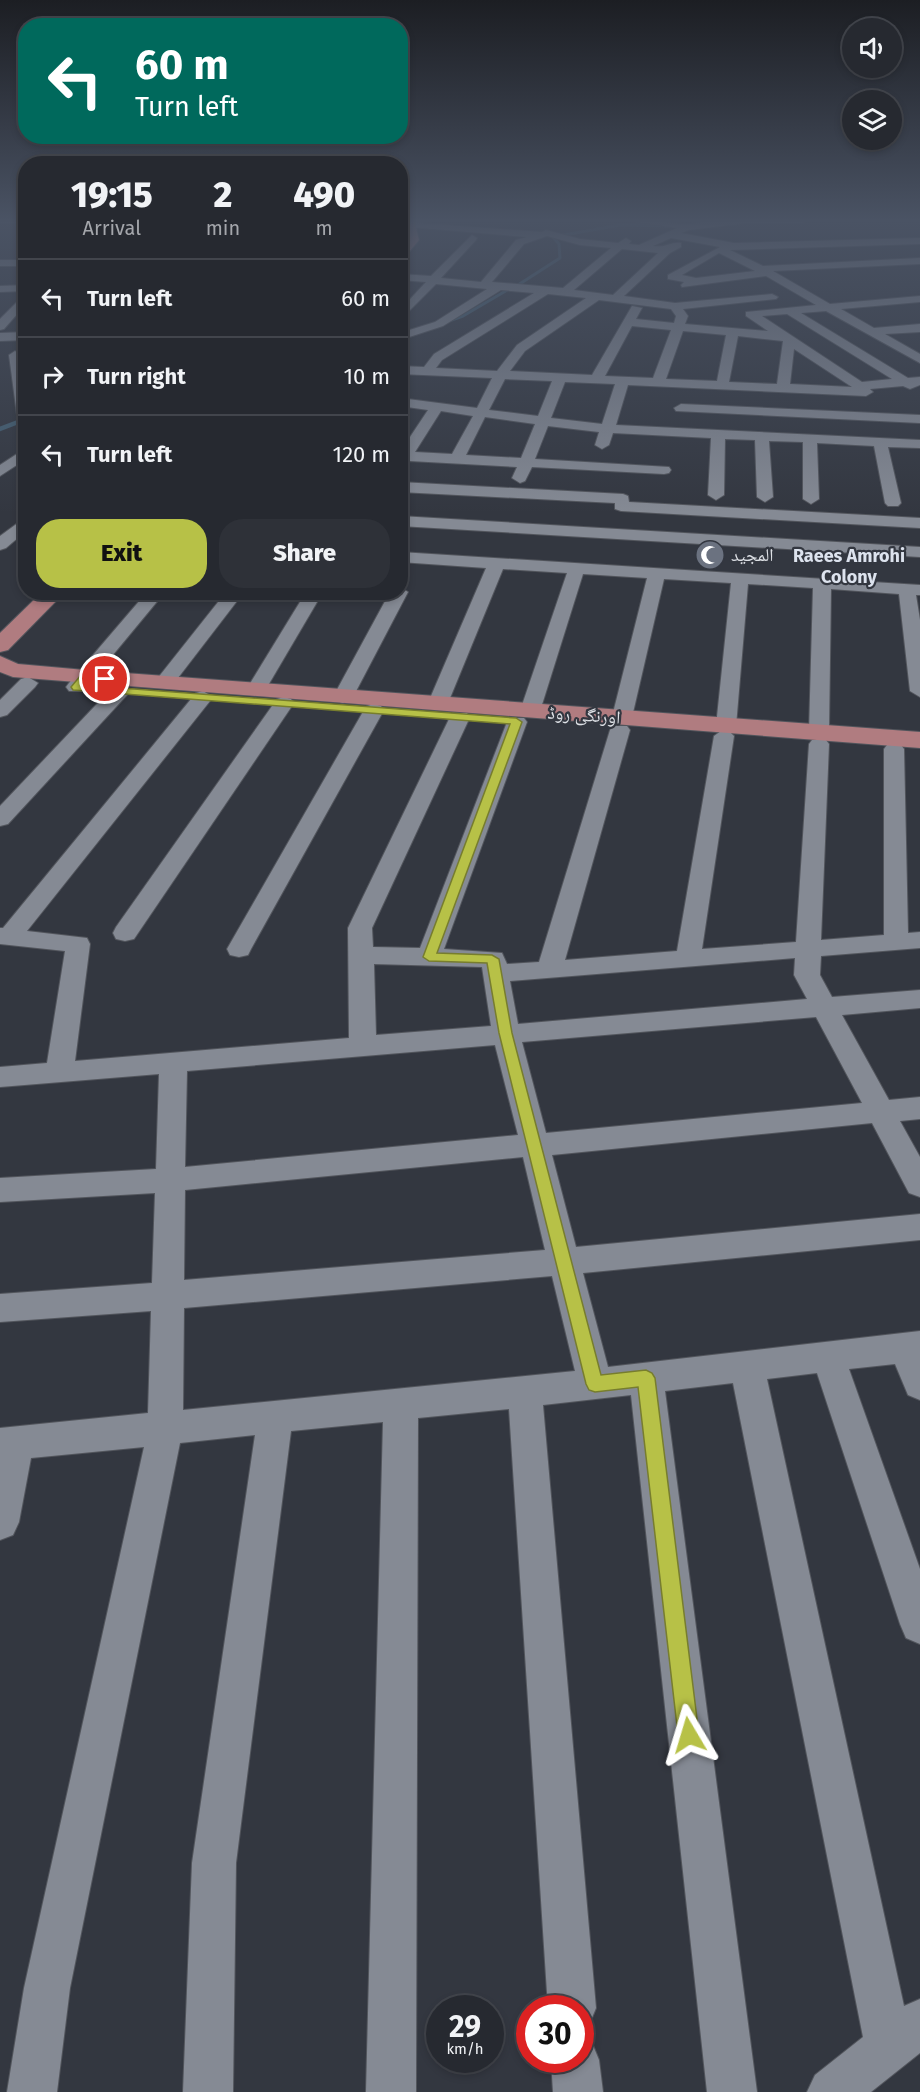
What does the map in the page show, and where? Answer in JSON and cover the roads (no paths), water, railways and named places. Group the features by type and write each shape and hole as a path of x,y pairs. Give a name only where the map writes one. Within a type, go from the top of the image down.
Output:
{"main road":[{"path":"0,619 20,600"},
{"path":"0,645 47,600"},
{"name":"اورنگی روڈ","path":"0,663 13,670 120,691 460,717 523,716"},
{"name":"اورنگی روڈ","path":"0,679 28,683 164,683 438,703 523,716 819,738 920,740"},
{"name":"اورنگی روڈ","path":"819,738 920,752"}],"street":[{"path":"408,336 439,324 449,318"},
{"path":"427,372 438,357 502,318"},
{"path":"457,459 515,348 563,318"},
{"path":"596,380 630,318"},
{"path":"628,322 672,318"},
{"path":"658,383 678,318"},
{"path":"680,318 733,332 786,338"},
{"path":"408,371 867,392 786,338 750,318"},
{"path":"800,318 920,391"},
{"path":"848,319 864,318"},
{"path":"848,319 920,359"},
{"path":"872,332 920,328"},
{"path":"722,386 733,332"},
{"path":"0,337 18,336"},
{"path":"408,337 486,344"},
{"path":"783,388 786,338"},
{"path":"897,346 920,344"},
{"path":"0,355 18,354"},
{"path":"513,493 560,378"},
{"path":"595,466 623,381"},
{"path":"859,386 920,381"},
{"path":"662,486 686,384"},
{"path":"408,403 608,429 920,444"},
{"path":"408,450 437,407"},
{"path":"681,408 920,419"},
{"path":"861,417 874,442 888,503 911,504"},
{"path":"718,434 710,494 771,497 762,436"},
{"path":"810,439 811,499"},
{"path":"0,472 18,458"},
{"path":"408,459 457,459 664,470"},
{"path":"408,487 920,523"},
{"path":"599,569 622,502 646,491"},
{"path":"408,521 920,552"},
{"path":"0,529 18,528"},
{"path":"0,545 18,532"},
{"path":"408,557 914,589 920,691"},
{"path":"408,576 418,558"},
{"path":"438,703 497,562"},
{"path":"429,957 523,716 577,567"},
{"path":"550,969 621,723 657,573"},
{"path":"688,958 725,731 740,578"},
{"path":"822,583 819,738 807,975 920,1185"},
{"path":"80,682 150,600"},
{"path":"164,683 230,600"},
{"path":"256,690 310,600"},
{"path":"343,697 395,600"},
{"path":"0,711 28,683"},
{"path":"0,819 120,691"},
{"path":"5,936 203,697"},
{"path":"125,933 284,703"},
{"path":"239,949 374,710"},
{"path":"363,1045 360,928 460,717"},
{"path":"495,974 908,941 894,749"},
{"path":"5,936 78,944 60,1071"},
{"path":"360,955 492,959 506,1033 595,1384"},
{"path":"0,1077 920,999"},
{"path":"32,2092 47,1988 165,1429 173,1061"},
{"path":"0,1190 171,1180 920,1108"},
{"path":"0,1308 168,1297 564,1262 920,1227"},
{"path":"0,1522 8,1445 525,1392 912,1347 920,1384"},
{"path":"828,1357 920,1624"},
{"path":"747,1367 904,2035 832,2092"},
{"path":"646,1378 732,2092"},
{"path":"525,1392 571,1995"},
{"path":"391,2092 400,1404"},
{"path":"208,2092 214,1863 275,1418"},
{"path":"576,2073 578,2092"}],"waterway":[{"path":"443,323 458,318"},
{"path":"0,429 18,422"}],"place":[{"name":"المجید","path":"710,555"}],"district":[{"name":"Raees Amrohi Colony","path":"849,566"}]}
